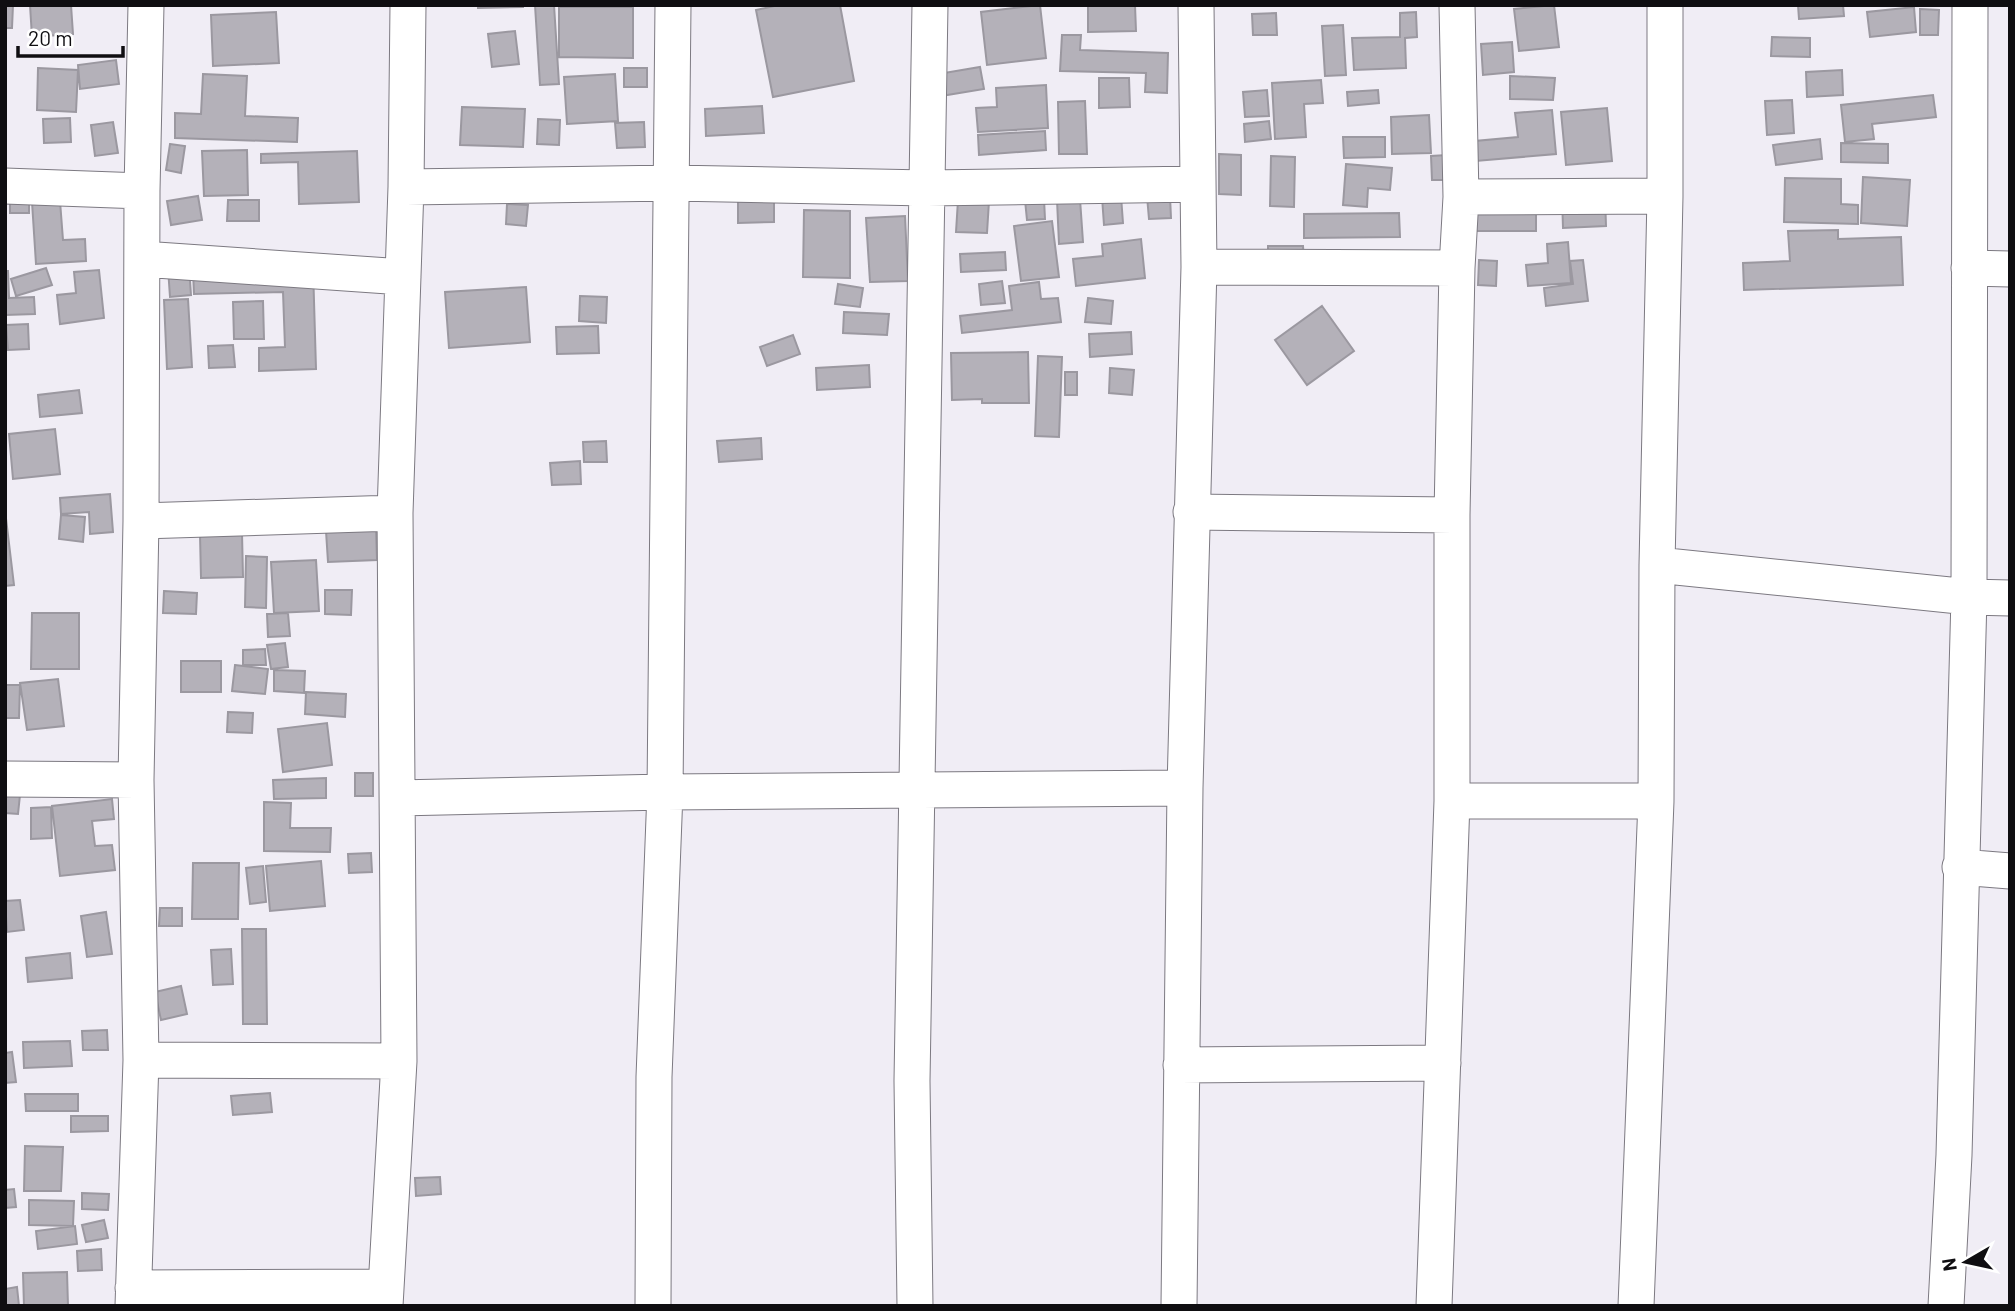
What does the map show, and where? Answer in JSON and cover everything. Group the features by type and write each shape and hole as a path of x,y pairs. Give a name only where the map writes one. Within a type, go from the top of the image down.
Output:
{"street":[{"path":"146,5 136,780 141,1060 133,1297 386,1296 399,1061 395,513 406,187 408,5"},
{"path":"653,1306 654,1077 666,792 673,5"},
{"path":"915,1306 912,1081 930,5"},
{"path":"1179,1306 1185,788 1199,268 1196,5"},
{"path":"1434,1306 1452,801 1452,515 1461,197 1457,5"},
{"path":"1637,1306 1656,801 1665,5"},
{"path":"1946,1306 1954,1154 1969,597 1970,5"},
{"path":"406,187 672,183 926,188 1198,184"},
{"path":"5,186 142,191"},
{"path":"1461,197 1664,195"},
{"path":"142,259 403,277"},
{"path":"1199,268 1457,268"},
{"path":"1969,268 2010,269"},
{"path":"1191,512 1452,515"},
{"path":"141,521 395,513"},
{"path":"1657,565 1969,597 2010,598"},
{"path":"5,779 136,780"},
{"path":"398,798 666,792 1185,788"},
{"path":"1452,801 1656,801"},
{"path":"1960,867 2010,871"},
{"path":"141,1060 399,1061"},
{"path":"1181,1065 1443,1063"}],"building":[{"path":"5,5 13,5 12,28 5,28"},
{"path":"30,5 71,5 73,34 32,37"},
{"path":"478,5 523,5 523,7 478,8"},
{"path":"535,5 554,5 559,84 540,85"},
{"path":"779,5 840,5 854,81 773,97 756,10"},
{"path":"1040,5 1046,58 987,65 981,12"},
{"path":"1088,5 1135,5 1136,31 1088,32"},
{"path":"1554,5 1559,47 1519,51 1514,9"},
{"path":"1798,5 1843,5 1844,16 1799,19"},
{"path":"559,7 633,7 633,58 559,57"},
{"path":"1914,7 1916,32 1870,37 1867,12"},
{"path":"1920,9 1939,10 1938,35 1920,35"},
{"path":"276,12 279,63 213,66 211,15"},
{"path":"1416,12 1417,37 1405,38 1406,68 1354,70 1352,38 1400,37 1400,13"},
{"path":"1276,13 1277,35 1253,35 1252,14"},
{"path":"1343,25 1346,75 1325,76 1322,26"},
{"path":"515,31 519,64 492,67 488,34"},
{"path":"1062,35 1081,35 1080,50 1168,53 1167,93 1145,92 1146,73 1060,71"},
{"path":"1772,37 1810,38 1810,57 1771,56"},
{"path":"1512,42 1514,72 1483,75 1481,44"},
{"path":"116,60 119,84 80,89 78,65"},
{"path":"980,67 984,89 941,96 938,74"},
{"path":"38,68 78,70 76,112 37,110"},
{"path":"624,68 647,68 647,87 624,87"},
{"path":"1842,70 1843,95 1807,97 1806,72"},
{"path":"203,74 247,76 245,116 298,118 297,142 175,138 175,113 201,114"},
{"path":"615,74 618,121 567,124 564,77"},
{"path":"1510,76 1555,78 1553,100 1510,99"},
{"path":"1099,78 1129,78 1130,107 1099,108"},
{"path":"1321,80 1323,103 1304,104 1306,137 1275,139 1272,83"},
{"path":"1046,85 1048,128 978,132 976,108 997,107 996,88"},
{"path":"1267,90 1269,116 1245,117 1243,92"},
{"path":"1378,90 1379,103 1348,106 1347,92"},
{"path":"1933,95 1936,117 1872,124 1874,139 1845,142 1841,105"},
{"path":"1792,100 1794,133 1767,135 1765,101"},
{"path":"1085,101 1087,154 1059,154 1058,102"},
{"path":"762,106 764,133 706,136 705,109"},
{"path":"462,107 525,109 523,147 460,145"},
{"path":"1607,108 1612,161 1566,165 1561,112"},
{"path":"1552,110 1556,154 1476,161 1475,141 1518,137 1515,113"},
{"path":"1429,115 1431,153 1392,154 1391,117"},
{"path":"70,118 71,142 44,143 43,119"},
{"path":"538,119 560,120 559,145 537,144"},
{"path":"1269,121 1271,139 1245,142 1244,124"},
{"path":"113,122 118,153 95,156 91,125"},
{"path":"644,122 645,147 617,148 615,123"},
{"path":"1045,131 1046,150 979,155 978,135"},
{"path":"1343,137 1385,137 1385,157 1344,158"},
{"path":"1820,139 1822,159 1776,165 1773,145"},
{"path":"1841,143 1888,144 1888,163 1841,162"},
{"path":"170,144 185,146 181,173 166,170"},
{"path":"247,150 248,195 204,196 202,151"},
{"path":"357,151 359,202 299,204 298,162 261,163 261,154"},
{"path":"1219,154 1241,155 1241,195 1219,194"},
{"path":"1447,155 1447,180 1432,180 1431,156"},
{"path":"1271,156 1295,157 1294,207 1270,206"},
{"path":"1346,164 1392,168 1390,190 1368,188 1367,207 1343,205"},
{"path":"1863,177 1910,180 1907,226 1861,223"},
{"path":"1785,178 1841,179 1841,204 1858,205 1858,224 1784,222"},
{"path":"29,190 29,213 10,213 10,191"},
{"path":"1605,195 1606,226 1563,228 1562,196"},
{"path":"198,196 202,220 171,225 167,201"},
{"path":"1121,196 1123,223 1104,225 1102,197"},
{"path":"1147,196 1170,196 1171,218 1149,219"},
{"path":"1044,199 1045,219 1027,220 1025,200"},
{"path":"1080,199 1083,242 1059,244 1057,200"},
{"path":"228,200 259,200 259,221 227,221"},
{"path":"958,200 989,201 987,233 956,232"},
{"path":"60,201 63,240 85,239 86,261 36,264 32,202"},
{"path":"738,201 774,201 774,222 738,223"},
{"path":"507,204 528,205 526,226 506,224"},
{"path":"1476,208 1536,208 1536,231 1476,231"},
{"path":"804,210 850,211 850,278 803,277"},
{"path":"1399,213 1400,237 1304,238 1304,214"},
{"path":"905,216 908,281 870,282 866,218"},
{"path":"1052,221 1059,277 1021,281 1014,226"},
{"path":"1838,230 1838,239 1901,237 1903,285 1744,290 1743,263 1790,261 1788,231"},
{"path":"1141,239 1145,278 1076,286 1073,259 1103,256 1102,244"},
{"path":"1568,242 1571,283 1528,286 1526,265 1548,263 1547,244"},
{"path":"1268,246 1303,246 1304,261 1268,261"},
{"path":"1005,252 1006,270 961,272 960,254"},
{"path":"1479,260 1497,261 1496,286 1478,285"},
{"path":"1583,260 1588,301 1546,306 1544,288 1573,284 1570,261"},
{"path":"189,267 191,295 170,297 168,268"},
{"path":"313,267 316,369 259,371 259,348 285,347 283,292 194,294 193,271"},
{"path":"46,268 52,285 16,296 11,279"},
{"path":"99,270 104,318 60,324 57,295 76,293 74,272"},
{"path":"5,271 8,271 9,298 34,297 35,314 5,315"},
{"path":"1002,281 1005,303 981,305 979,284"},
{"path":"1039,282 1041,299 1058,298 1061,322 962,333 960,316 1012,310 1009,286"},
{"path":"838,284 863,288 860,307 835,304"},
{"path":"526,287 530,342 449,348 445,292"},
{"path":"580,296 607,297 606,323 579,321"},
{"path":"1088,298 1113,301 1111,324 1085,322"},
{"path":"188,299 192,367 167,369 164,300"},
{"path":"263,301 264,339 234,339 233,302"},
{"path":"1322,306 1354,351 1307,385 1275,340"},
{"path":"844,312 889,314 887,335 843,333"},
{"path":"28,324 29,349 8,350 6,325"},
{"path":"598,326 599,353 557,354 556,327"},
{"path":"1131,332 1132,354 1090,357 1089,334"},
{"path":"793,335 800,354 767,366 760,347"},
{"path":"233,345 235,367 209,368 208,346"},
{"path":"1028,352 1029,403 982,403 982,399 952,400 951,353"},
{"path":"1038,356 1062,357 1059,437 1035,436"},
{"path":"869,365 870,387 817,390 816,368"},
{"path":"1110,368 1134,370 1132,395 1109,393"},
{"path":"1065,372 1077,372 1077,395 1065,395"},
{"path":"79,390 82,413 40,417 38,395"},
{"path":"55,429 60,474 13,479 9,434"},
{"path":"761,438 762,459 719,462 717,441"},
{"path":"606,441 607,462 584,462 583,442"},
{"path":"580,461 581,484 552,485 550,463"},
{"path":"110,494 113,532 90,534 89,512 61,514 60,498"},
{"path":"5,510 14,585 5,586"},
{"path":"61,515 85,517 83,542 59,539"},
{"path":"376,529 377,560 328,562 326,531"},
{"path":"242,533 243,577 201,578 200,535"},
{"path":"246,556 267,557 266,608 245,607"},
{"path":"316,560 319,611 274,613 271,562"},
{"path":"325,590 352,590 351,615 325,614"},
{"path":"164,591 197,593 196,614 163,613"},
{"path":"32,613 79,613 79,669 31,669"},
{"path":"288,613 290,636 268,637 267,614"},
{"path":"285,643 288,667 271,669 267,645"},
{"path":"265,649 266,665 243,665 243,650"},
{"path":"181,661 221,661 221,692 181,692"},
{"path":"235,665 268,669 265,694 232,691"},
{"path":"274,670 305,671 304,693 274,691"},
{"path":"58,679 64,726 27,730 20,683"},
{"path":"5,685 20,685 19,718 5,718"},
{"path":"306,692 346,694 345,717 305,714"},
{"path":"228,712 253,713 252,733 227,732"},
{"path":"327,723 332,765 283,772 278,729"},
{"path":"355,773 373,773 373,796 355,796"},
{"path":"326,778 326,798 274,799 273,780"},
{"path":"5,794 20,795 18,814 5,813"},
{"path":"112,799 114,819 92,821 95,846 112,845 115,870 60,876 52,806"},
{"path":"264,802 291,803 290,828 331,828 330,852 264,851"},
{"path":"51,807 52,838 31,839 31,808"},
{"path":"371,853 372,872 349,873 348,854"},
{"path":"321,861 325,906 270,911 266,866"},
{"path":"193,863 239,863 238,919 192,919"},
{"path":"263,866 266,902 250,904 246,868"},
{"path":"20,900 24,930 7,932 5,901"},
{"path":"160,908 182,908 182,926 159,926"},
{"path":"106,912 112,954 87,957 81,916"},
{"path":"242,929 266,929 267,1024 243,1024"},
{"path":"231,949 233,984 213,985 211,950"},
{"path":"70,953 72,978 28,982 26,958"},
{"path":"181,986 187,1014 161,1020 155,992"},
{"path":"107,1030 108,1050 83,1050 82,1031"},
{"path":"70,1041 72,1066 24,1068 23,1042"},
{"path":"12,1052 16,1082 5,1083 5,1053"},
{"path":"270,1093 272,1112 233,1115 231,1096"},
{"path":"25,1094 78,1094 78,1111 26,1111"},
{"path":"71,1116 108,1116 108,1131 71,1132"},
{"path":"25,1146 63,1147 61,1191 24,1191"},
{"path":"440,1177 441,1194 416,1196 415,1178"},
{"path":"14,1189 16,1207 5,1208 5,1190"},
{"path":"82,1193 109,1194 108,1210 82,1209"},
{"path":"29,1200 74,1201 73,1226 29,1225"},
{"path":"104,1220 108,1238 86,1242 82,1225"},
{"path":"75,1226 77,1244 38,1249 36,1231"},
{"path":"101,1249 102,1270 78,1271 77,1251"},
{"path":"67,1272 68,1306 24,1306 23,1273"},
{"path":"17,1287 19,1306 5,1306 5,1289"}]}
